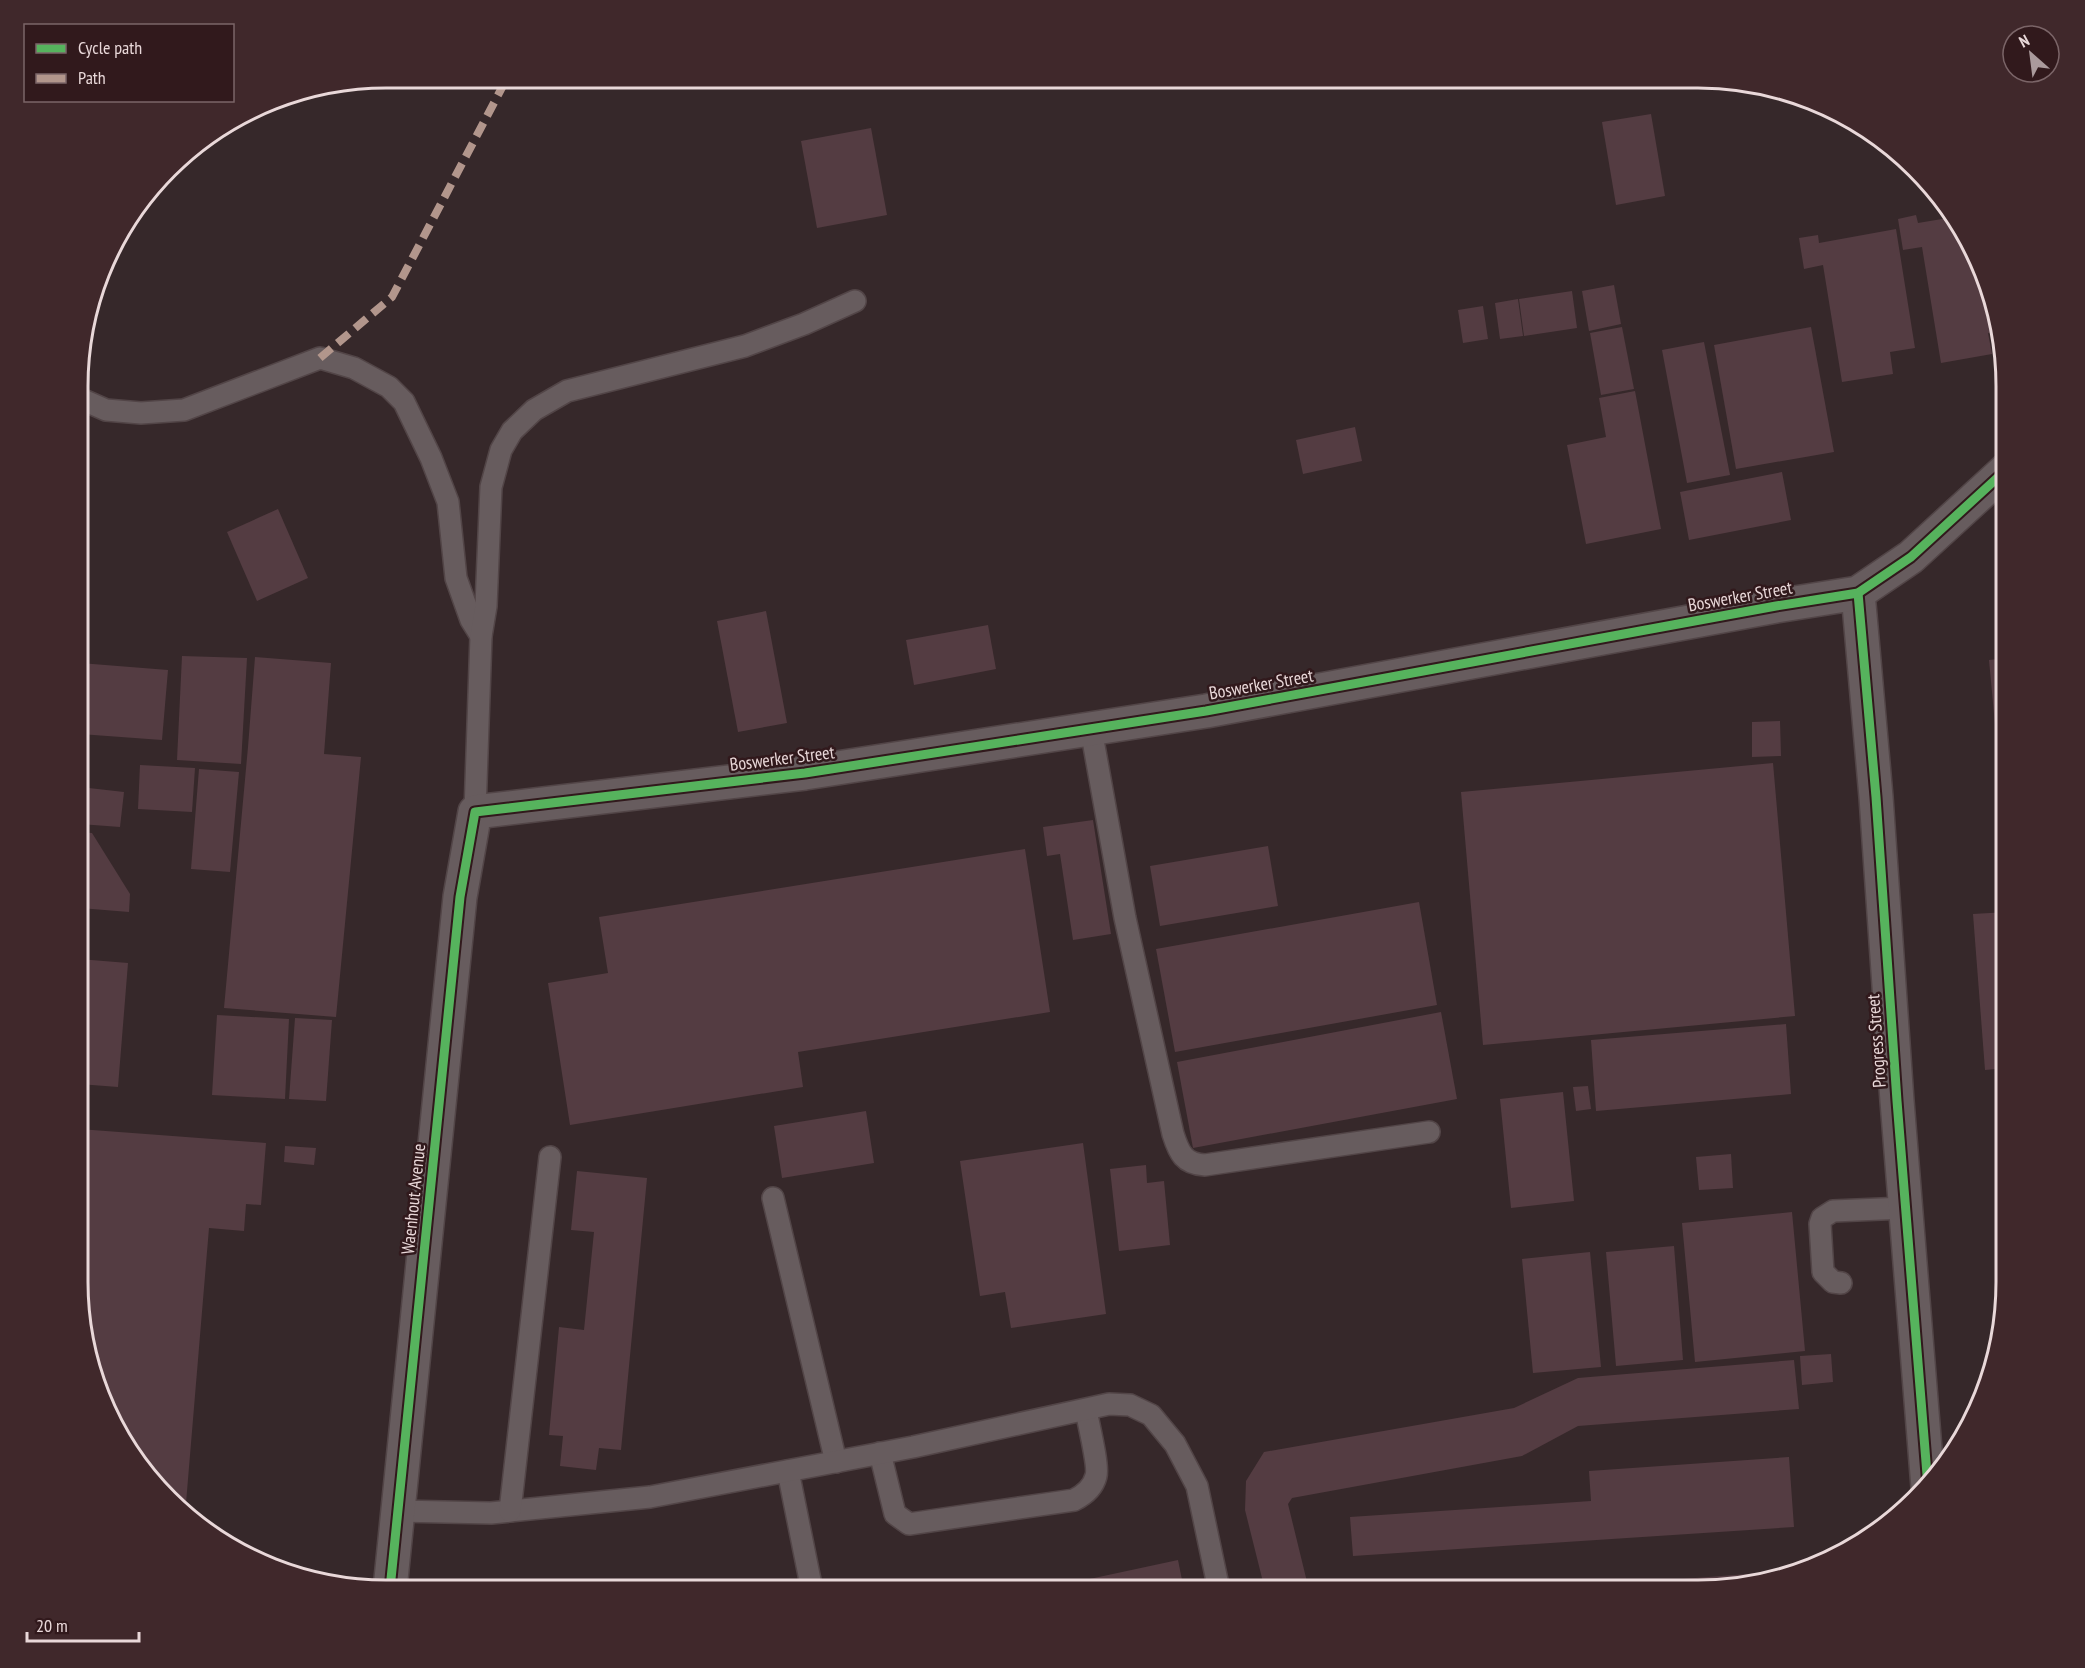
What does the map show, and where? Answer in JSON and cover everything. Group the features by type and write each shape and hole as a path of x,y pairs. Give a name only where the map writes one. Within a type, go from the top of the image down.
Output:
{"street":[{"name":"Boswerker Street","path":"475,812 805,773 1206,711 1752,610 1858,593 1911,557 1996,479"},
{"name":"Progress Street","path":"1858,593 1876,797 1905,1208 1927,1472"},
{"name":"Waenhout Avenue","path":"391,1580 460,897 475,812"}],"lane":[{"path":"475,812 481,636 486,606 491,487 501,450 512,431 534,410 567,391 745,346 804,324 855,301"},
{"path":"88,402 106,410 141,413 184,410 320,358 354,368 388,387 404,402 448,502 456,578 471,620 481,636"},
{"path":"1091,729 1128,929 1173,1134 1184,1157 1193,1164 1205,1165 1429,1132"},
{"path":"510,1511 550,1156"},
{"path":"773,1198 836,1462"},
{"path":"1841,1283 1833,1282 1823,1272 1820,1224 1822,1218 1833,1212 1905,1208"},
{"path":"398,1511 491,1513 650,1497 836,1462 1109,1404 1130,1405 1151,1415 1175,1444 1197,1486 1217,1580"},
{"path":"880,1453 895,1514 909,1524 1074,1500 1084,1495 1097,1474 1086,1410"},
{"path":"788,1470 810,1580"}],"building":[{"path":"1651,114 1665,196 1616,205 1602,122"},
{"path":"871,128 887,215 817,228 801,141"},
{"path":"1916,215 1918,223 1944,219 1966,255 1981,291 1991,329 1992,333 1988,333 1992,354 1941,363 1922,247 1903,250 1898,219"},
{"path":"1896,229 1915,348 1890,352 1893,374 1842,382 1823,265 1804,269 1799,238 1818,235 1819,243"},
{"path":"1614,285 1621,324 1589,331 1582,291"},
{"path":"1572,291 1577,328 1524,336 1519,299"},
{"path":"1518,299 1523,336 1500,339 1495,303"},
{"path":"1483,306 1488,339 1463,343 1458,310"},
{"path":"1622,327 1634,389 1601,395 1590,333"},
{"path":"1811,327 1834,452 1736,469 1714,345"},
{"path":"1704,342 1730,475 1687,483 1662,350"},
{"path":"1635,391 1661,529 1586,544 1567,445 1606,437 1599,398"},
{"path":"1355,427 1362,461 1303,474 1296,440"},
{"path":"1782,472 1791,520 1689,540 1680,492"},
{"path":"278,509 308,578 257,601 227,532"},
{"path":"766,611 787,723 738,732 717,621"},
{"path":"988,625 996,669 914,685 906,640"},
{"path":"182,656 247,658 241,764 177,760"},
{"path":"255,657 331,663 324,754 361,757 336,1017 224,1008"},
{"path":"1996,659 1996,735 1989,660"},
{"path":"88,664 168,670 162,740 88,735"},
{"path":"1780,721 1781,756 1752,757 1752,722"},
{"path":"1773,763 1795,1016 1483,1045 1461,792"},
{"path":"140,765 195,768 192,812 138,809"},
{"path":"199,769 239,772 230,872 191,869"},
{"path":"88,788 124,792 120,827 88,825"},
{"path":"1093,820 1111,934 1073,940 1060,854 1047,856 1043,827"},
{"path":"88,833 92,833 130,894 129,912 88,909"},
{"path":"1268,846 1278,906 1160,926 1150,866"},
{"path":"1025,849 1050,1012 798,1052 803,1087 570,1125 548,983 608,973 599,917"},
{"path":"1419,902 1437,1005 1175,1052 1156,949"},
{"path":"1996,913 1996,1069 1985,1070 1973,914"},
{"path":"88,960 128,963 118,1087 88,1085"},
{"path":"1441,1012 1457,1099 1193,1148 1177,1062"},
{"path":"217,1015 289,1019 285,1099 212,1095"},
{"path":"295,1018 332,1020 326,1101 289,1099"},
{"path":"1786,1024 1791,1094 1596,1111 1591,1040"},
{"path":"1588,1086 1591,1109 1576,1111 1573,1087"},
{"path":"1563,1092 1574,1201 1511,1208 1500,1099"},
{"path":"866,1111 874,1163 782,1178 774,1126"},
{"path":"88,1130 266,1143 261,1205 246,1204 244,1231 209,1228 186,1501 150,1463 139,1447 119,1413 104,1377 94,1339 89,1301"},
{"path":"1083,1143 1106,1314 1011,1328 1005,1292 980,1296 960,1161"},
{"path":"285,1146 316,1148 314,1165 284,1162"},
{"path":"1731,1154 1733,1188 1699,1190 1696,1157"},
{"path":"1146,1165 1147,1183 1164,1181 1170,1245 1119,1251 1110,1169"},
{"path":"577,1171 647,1178 621,1450 599,1448 596,1470 560,1466 563,1436 549,1435 559,1327 584,1330 594,1232 571,1230"},
{"path":"1792,1212 1805,1351 1695,1362 1682,1223"},
{"path":"1674,1246 1683,1360 1616,1366 1606,1252"},
{"path":"1590,1252 1601,1367 1533,1373 1522,1259"},
{"path":"1831,1354 1833,1382 1802,1385 1800,1356"},
{"path":"1794,1360 1799,1409 1578,1426 1522,1456 1292,1498 1288,1504 1307,1580 1262,1580 1245,1510 1246,1481 1264,1452 1514,1408 1578,1378"},
{"path":"1789,1457 1794,1527 1353,1556 1350,1517 1591,1501 1589,1471"},
{"path":"1178,1560 1182,1580 1085,1580"},
{"path":"1760,1573 1718,1579 1669,1580"}],"marked path":[{"path":"320,358 392,297 502,88"}],"cycle path":[{"path":"391,1580 460,897 475,812 805,773 1206,711 1776,606 1858,593 1911,557 1996,479"},
{"path":"1858,593 1876,797 1897,1101 1927,1472"}]}
